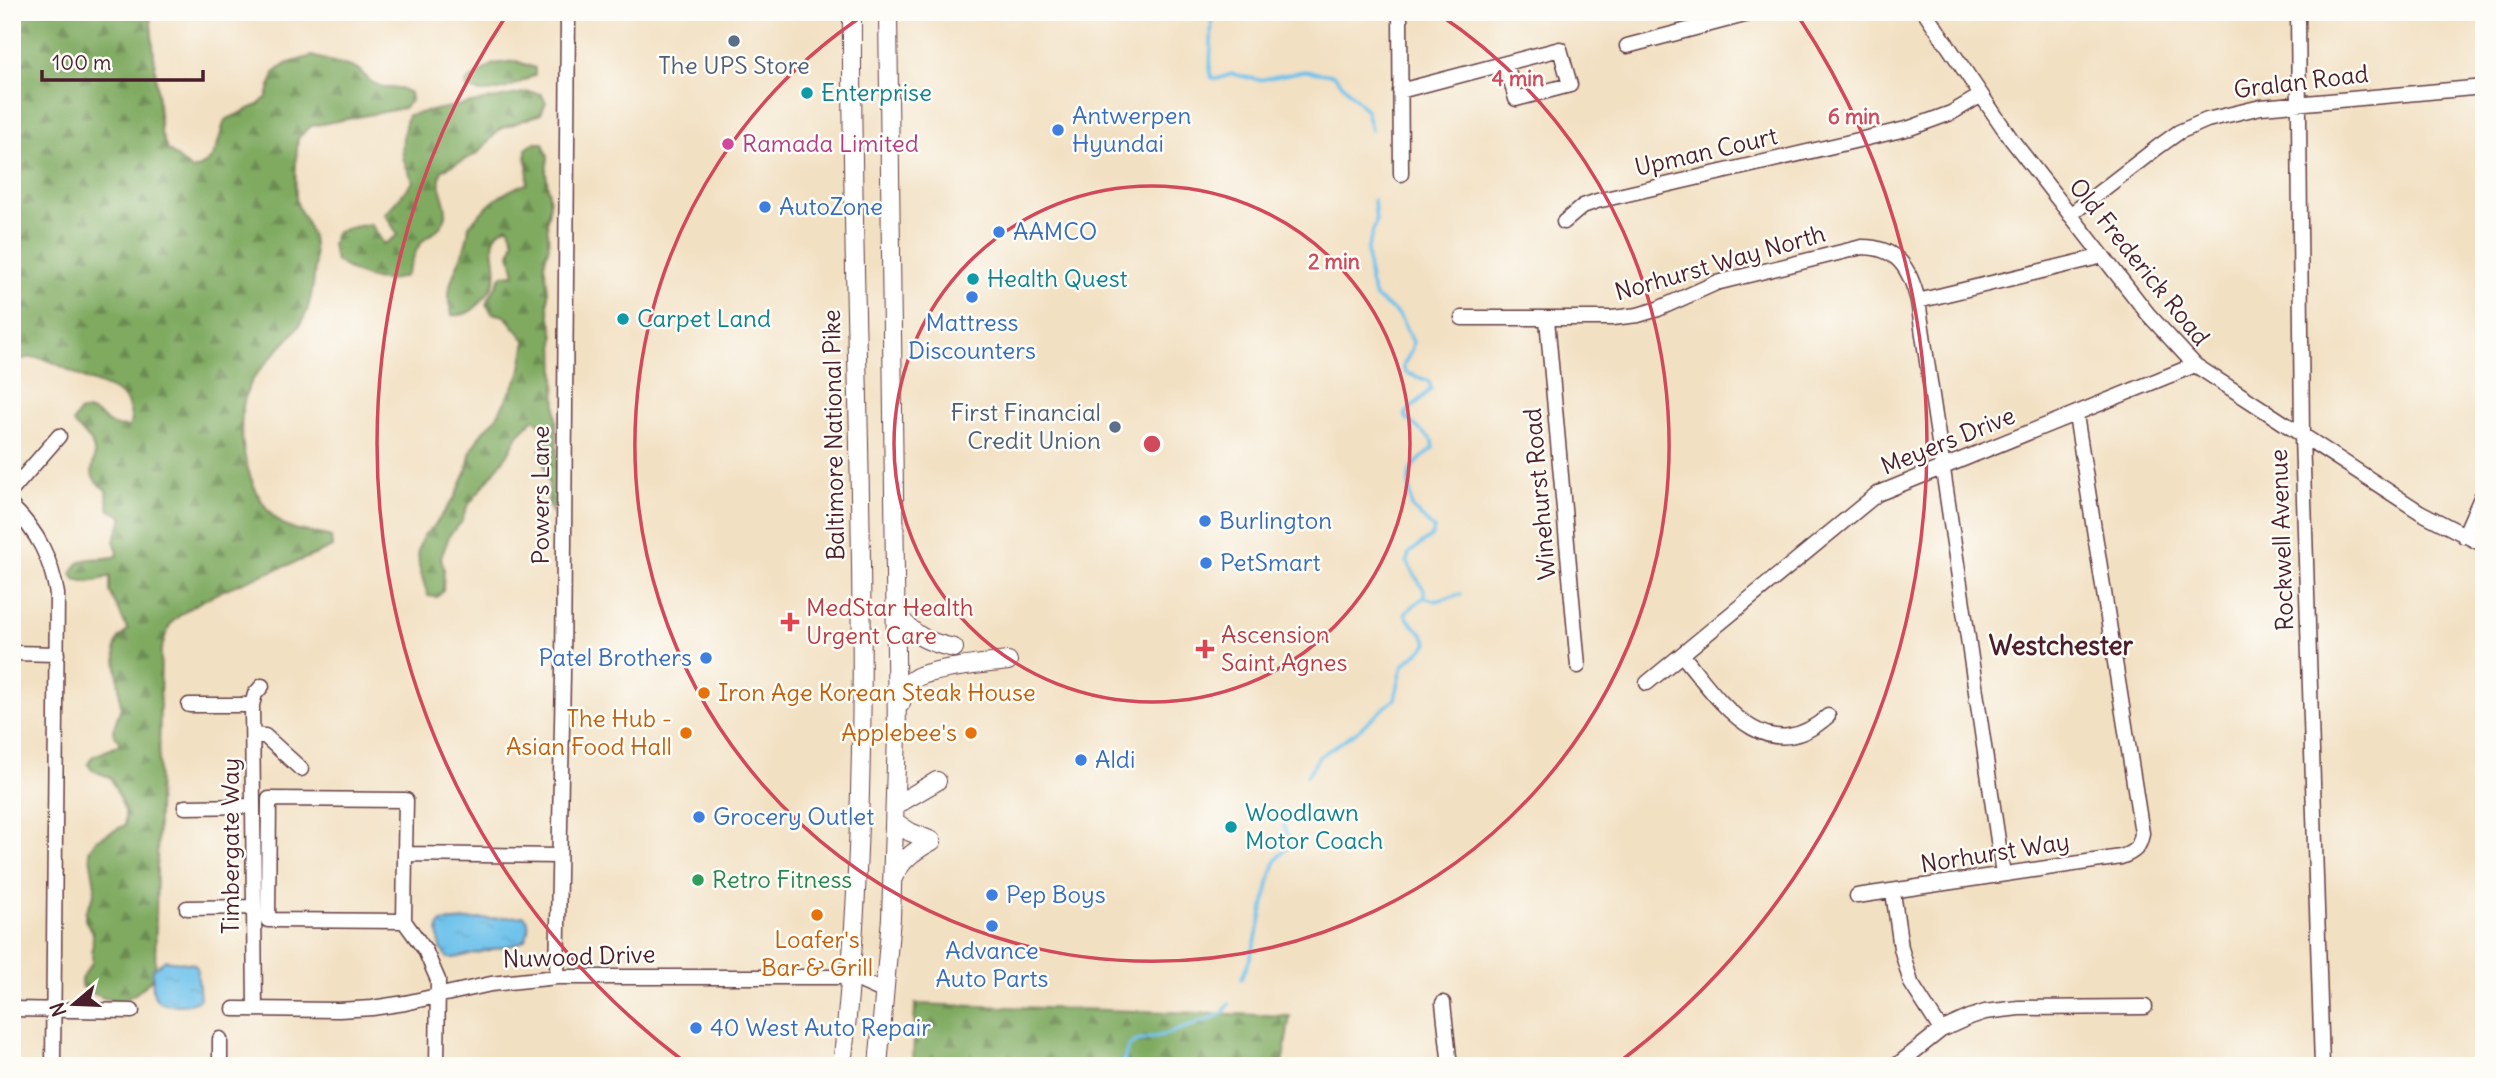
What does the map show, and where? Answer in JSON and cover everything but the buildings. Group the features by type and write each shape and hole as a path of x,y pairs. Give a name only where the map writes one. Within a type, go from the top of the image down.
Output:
{"main road":[{"name":"Baltimore National Pike","path":"842,1066 851,977 859,842 862,653 852,12"},
{"path":"878,1066 893,878 897,734 888,12"},
{"path":"896,614 911,631 924,639 954,648"},
{"path":"897,734 902,692 915,679 923,674 1008,661"},
{"path":"895,813 937,781"},
{"path":"893,878 909,854 932,841 910,832 895,813"}],"street":[{"name":"Powers Lane","path":"556,977 563,661 568,12"},
{"path":"1400,12 1401,174"},
{"path":"1627,46 1756,12"},
{"name":"Old Frederick Road","path":"1925,12 1980,96 2070,215 2155,323 2195,365 2420,512 2484,545"},
{"name":"Rockwell Avenue","path":"2298,12 2302,436 2322,1066"},
{"path":"1400,91 1506,63 1560,49 1570,85 1516,99 1506,63"},
{"name":"Gralan Road","path":"2070,215 2179,132 2233,112 2300,102 2484,87"},
{"name":"Upman Court","path":"1564,222 1583,206 1597,201 1910,128 1951,113 1980,96"},
{"name":"Norhurst Way North","path":"1462,317 1612,318 1639,315 1716,283 1862,247 1884,251 1904,264 1911,275 1918,301 1942,468"},
{"path":"1918,301 2103,256"},
{"name":"Winehurst Road","path":"1547,318 1578,666"},
{"name":"Meyers Drive","path":"1647,683 1869,500 1886,489 2195,365"},
{"name":"Norhurst Way","path":"1857,896 2121,857 2137,849 2142,833 2076,415"},
{"path":"12,490 59,436"},
{"path":"1942,468 2003,874"},
{"path":"2464,537 2484,491"},
{"path":"12,507 35,534 51,568 57,594 53,1066"},
{"path":"12,653 57,654"},
{"path":"1683,656 1729,712 1755,731 1770,734 1796,733 1817,725 1828,716"},
{"name":"Timbergate Way","path":"255,1009 252,705 262,686"},
{"path":"189,705 252,705"},
{"path":"253,735 265,736 301,769"},
{"path":"404,921 268,920 269,799 405,800 404,921 425,950 439,980 437,1066"},
{"path":"184,807 253,806"},
{"path":"405,854 558,856"},
{"path":"1893,892 1901,948 1911,983 1941,1030"},
{"path":"187,908 254,908"},
{"name":"Nuwood Drive","path":"234,1009 372,1008 491,984 556,977 851,977 885,992"},
{"path":"1443,1003 1450,1066"},
{"path":"1896,1066 1941,1030 1970,1017 2000,1010 2145,1007"},
{"path":"12,1009 132,1011"},
{"path":"220,1039 220,1066"}],"green space":[{"path":"12,12 150,12 161,133 167,149 192,170 208,162 216,151 225,120 258,105 267,97 274,73 286,64 312,56 358,69 371,82 384,88 400,88 410,93 411,101 404,108 311,126 298,138 296,197 310,230 314,248 315,267 311,295 300,325 252,381 245,397 242,435 250,476 268,510 286,526 331,537 332,547 207,598 173,621 169,627 161,651 155,974 139,992 121,1000 103,998 92,993 81,986 81,979 92,963 93,933 85,920 85,912 93,898 95,886 89,850 96,840 125,825 125,811 111,778 92,770 88,764 92,757 119,745 113,730 121,707 115,648 119,638 128,630 110,592 110,576 84,581 75,579 72,574 75,567 84,560 117,556 114,541 123,517 109,509 106,490 92,473 92,444 73,422 79,412 84,411 97,414 113,426 129,427 132,420 128,404 121,395 51,362 33,357 24,359 15,363 12,379"},
{"path":"516,61 535,68 535,75 492,92 474,91 466,87 466,82 493,64"},
{"path":"529,92 541,94 546,102 541,114 500,129 477,154 442,170 440,187 446,207 445,219 419,246 405,276 378,280 352,271 336,261 332,245 336,233 340,231 371,224 384,244 398,235 385,214 413,182 402,149 408,115"},
{"path":"534,143 543,143 548,157 546,172 550,203 547,221 549,246 544,264 554,336 558,495 552,512 548,503 549,484 540,449 547,441 547,431 534,419 518,435 508,454 467,507 461,523 450,534 441,558 444,569 443,591 437,597 428,596 419,567 418,549 424,535 455,497 466,473 471,450 483,431 495,420 520,374 526,341 505,316 492,313 486,304 502,275 515,274 510,254 514,240 508,226 496,236 493,249 495,279 477,306 469,312 452,315 449,290 464,249 469,225 502,195 527,184 526,149"},
{"path":"915,1004 1290,1016 1282,1066 913,1066"}],"water":[{"path":"524,916 528,923 527,936 517,944 454,958 448,958 440,948 438,927 442,922"},
{"path":"165,960 194,964 197,968 200,999 191,1004 174,1005 156,999 153,969"}],"waterway":[{"path":"1212,12 1212,78 1232,74 1259,80 1304,71 1334,75 1366,110 1371,130"},
{"path":"1307,776 1319,757 1357,731 1395,699 1403,665 1428,644 1405,613 1424,597 1424,590 1407,563 1409,553 1432,536 1434,529 1412,508 1409,479 1412,468 1433,448 1433,441 1406,418 1405,414 1431,389 1429,381 1406,373 1403,367 1413,342 1399,315 1375,297 1370,282 1367,250 1376,222 1374,200"},
{"path":"1424,597 1436,601 1461,594"},
{"path":"1241,979 1256,937 1274,864 1290,841 1284,827 1285,816"},
{"path":"1122,1066 1128,1047 1134,1042 1167,1034 1217,1016 1223,1013 1229,1004"}],"place":[{"name":"The UPS Store","path":"734,41"},
{"name":"Enterprise","path":"807,93"},
{"name":"Antwerpen Hyundai","path":"1058,130"},
{"name":"Ramada Limited","path":"728,144"},
{"name":"AutoZone","path":"765,207"},
{"name":"AAMCO","path":"999,232"},
{"name":"Health Quest","path":"973,279"},
{"name":"Mattress Discounters","path":"972,297"},
{"name":"Carpet Land","path":"623,319"},
{"name":"First Financial Credit Union","path":"1115,427"},
{"name":"Burlington","path":"1205,521"},
{"name":"PetSmart","path":"1206,563"},
{"name":"MedStar Health Urgent Care","path":"790,622"},
{"name":"Ascension Saint Agnes","path":"1205,649"},
{"name":"Patel Brothers","path":"706,658"},
{"name":"Iron Age Korean Steak House","path":"704,693"},
{"name":"The Hub - Asian Food Hall","path":"686,733"},
{"name":"Applebee's","path":"971,733"},
{"name":"Aldi","path":"1081,760"},
{"name":"Grocery Outlet","path":"699,817"},
{"name":"Woodlawn Motor Coach","path":"1231,827"},
{"name":"Retro Fitness","path":"698,880"},
{"name":"Pep Boys","path":"992,895"},
{"name":"Loafer's Bar & Grill","path":"817,915"},
{"name":"Advance Auto Parts","path":"992,926"},
{"name":"40 West Auto Repair","path":"696,1028"}],"district":[{"name":"Westchester","path":"2061,646"}]}
